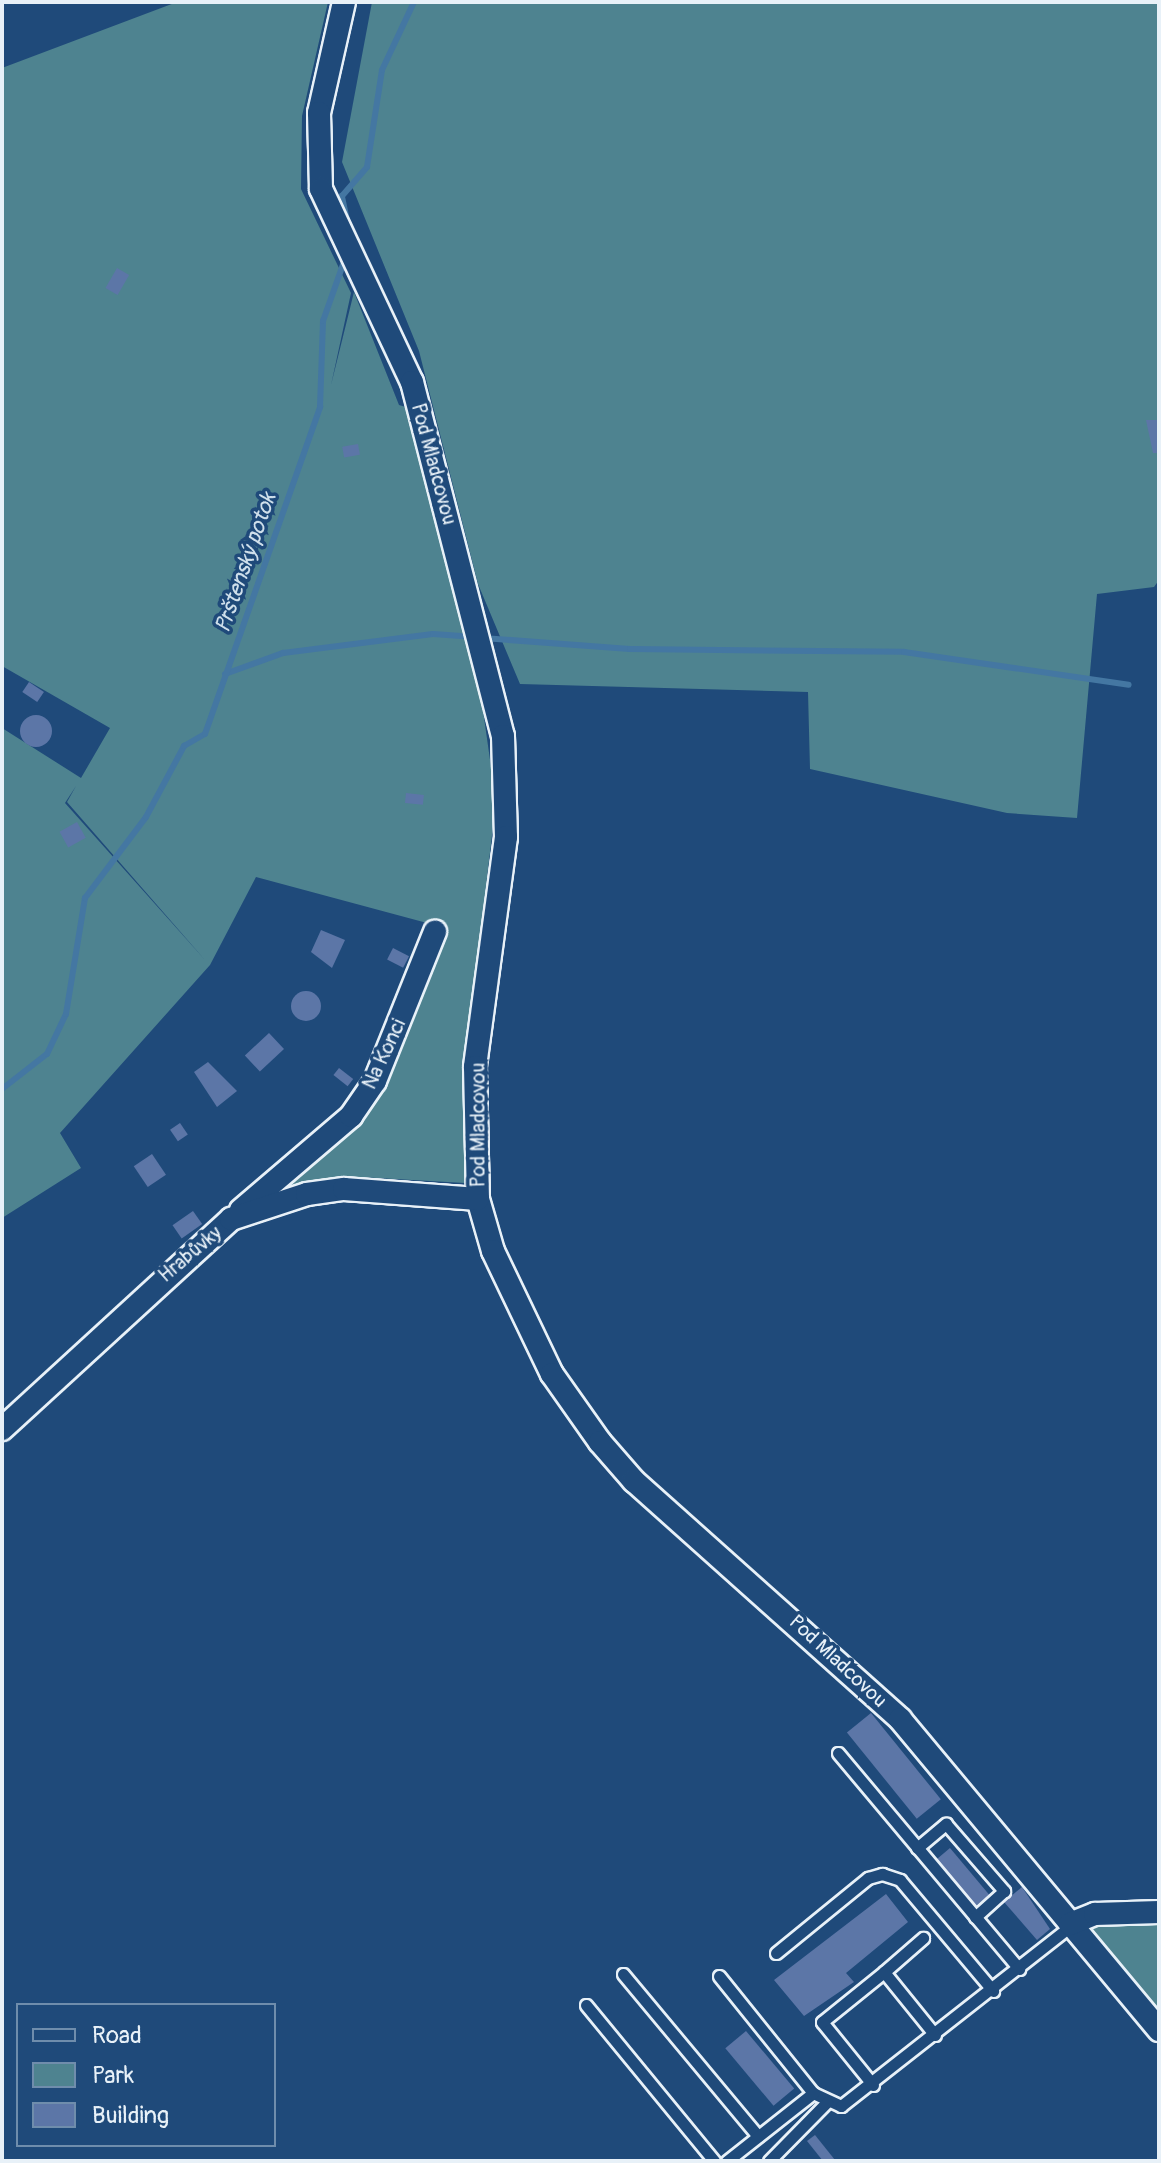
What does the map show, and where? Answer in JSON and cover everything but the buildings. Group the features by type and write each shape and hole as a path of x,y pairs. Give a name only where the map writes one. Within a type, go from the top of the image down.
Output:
{"street":[{"name":"Pod Mladcovou","path":"344,2 316,148 321,189 412,382 503,736 506,837 475,1067 478,1199 514,1304 552,1374 600,1442 634,1481 874,1693 1067,1928 1159,2030"},
{"name":"Na Konci","path":"231,1219 351,1116 375,1081 435,932"},
{"name":"Hrabůvky","path":"2,1429 231,1219 307,1194 344,1189 478,1199"},
{"path":"1067,1928 1095,1914 1159,1912"}],"lane":[{"path":"838,1753 1019,1969"},
{"path":"917,1848 946,1824 1004,1891 975,1917"},
{"path":"776,1953 868,1878 882,1874 900,1880 993,1991"},
{"path":"719,1976 813,2093 827,2102 850,2102 993,1991 1067,1928"},
{"path":"873,2085 822,2022 923,1938"},
{"path":"884,1972 935,2035"},
{"path":"623,1974 758,2136"},
{"path":"586,2005 714,2161"},
{"path":"727,2161 813,2093"},
{"path":"769,2161 827,2102"}],"green space":[{"path":"177,2 328,2 302,116 301,189 351,293 331,385 354,292 399,405 409,408 475,654 496,802 463,1079 465,1183 359,1177 270,1196 354,1131 400,1046 439,934 427,923 256,877 210,965 60,1133 81,1168 2,1218 2,728 81,778 110,728 2,666 2,68","holes":["76,786 67,802 205,960 65,803"]},
{"path":"372,2 1159,2 1159,580 1154,587 1097,594 1077,818 1007,813 810,769 808,692 520,684 478,584 419,351 342,162"},
{"path":"1095,1923 1159,1923 1159,2017 1086,1932"}],"waterway":[{"name":"Prštenský potok","path":"348,225 342,196 367,167 382,70 414,2"},
{"name":"Prštenský potok","path":"2,1089 47,1054 66,1014 85,898 146,817 184,746 205,734 320,407 323,321 345,259"},
{"path":"225,674 283,653 433,634 472,637"},
{"path":"483,638 630,649 904,652 1129,685"}]}
